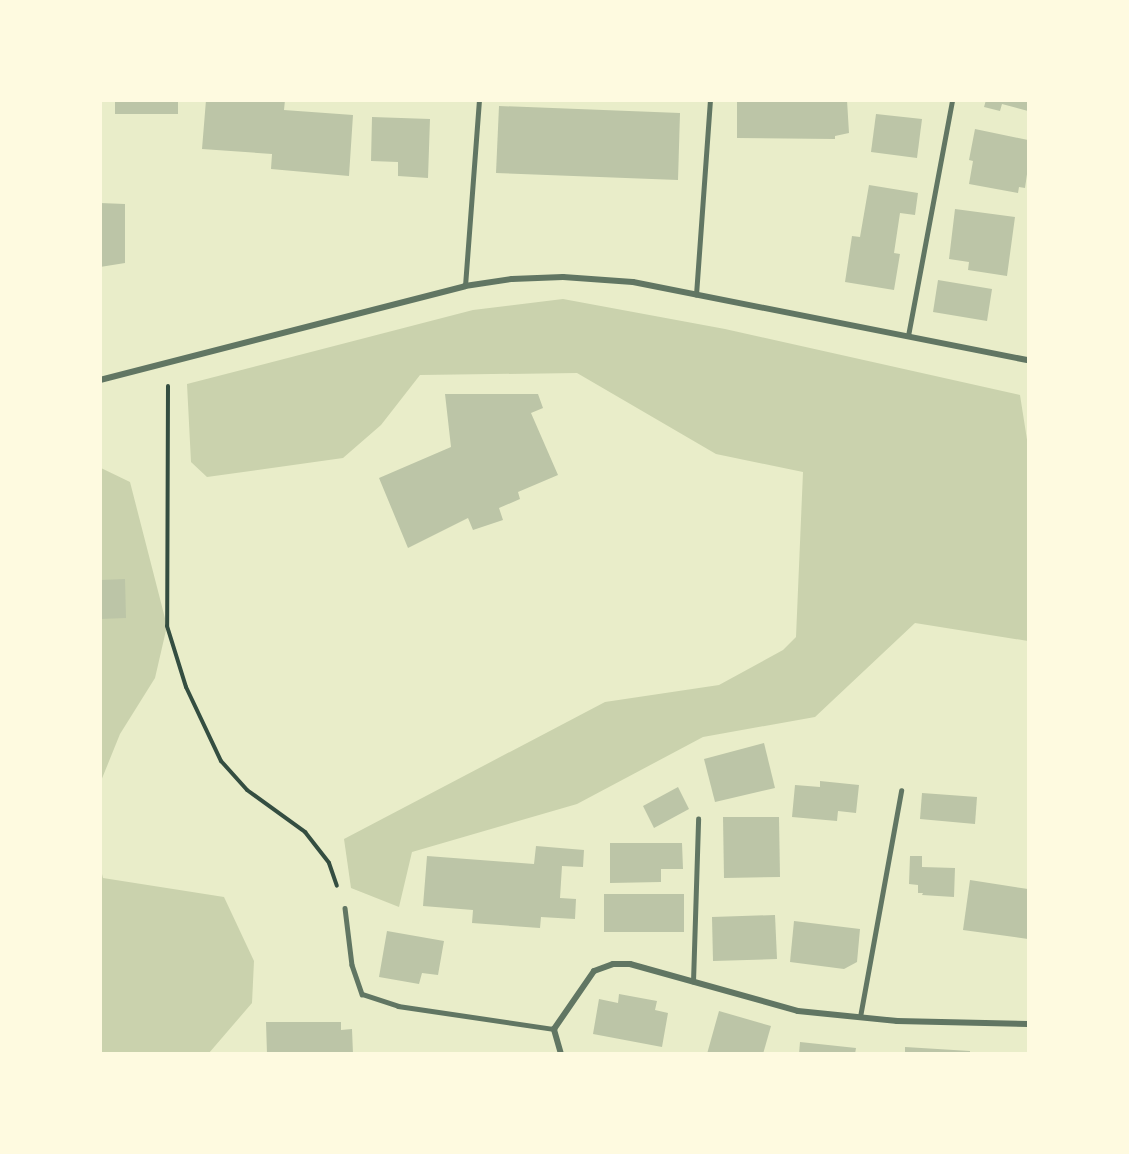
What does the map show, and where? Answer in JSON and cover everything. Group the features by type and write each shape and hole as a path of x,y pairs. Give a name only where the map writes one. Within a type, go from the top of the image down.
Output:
{"street":[{"path":"100,380 465,286 512,279 563,277 633,282 1029,360"},
{"path":"561,1053 554,1029 594,971 613,964 630,964 798,1011 860,1017 1029,1024"}],"lane":[{"path":"465,286 479,100"},
{"path":"696,295 710,100"},
{"path":"908,336 952,100"},
{"path":"860,1017 901,791"},
{"path":"693,982 698,819"},
{"path":"345,908 352,965 362,994 398,1006 554,1029"}],"path":[{"path":"168,362 167,626 186,687 221,761 247,790 305,832 329,862 345,908"}],"green space":[{"path":"563,299 725,329 1020,395 1028,446 1028,641 915,623 815,717 703,737 577,804 412,852 399,907 351,888 344,839 605,702 719,685 783,650 796,637 803,472 716,454 577,373 420,375 381,425 343,458 207,477 191,462 187,384 473,310"},
{"path":"101,468 130,482 167,626 155,678 120,734 101,781"},
{"path":"101,870 103,878 224,897 254,961 252,1003 209,1053 101,1053"}],"building":[{"path":"115,100 178,100 178,114 115,114"},
{"path":"206,100 285,100 284,110 353,115 349,176 271,169 272,154 202,149"},
{"path":"737,100 847,100 849,133 835,136 835,139 737,138"},
{"path":"986,100 1028,100 1028,111 1002,104 1000,111 984,107"},
{"path":"499,106 680,113 678,180 496,173"},
{"path":"876,114 922,119 917,158 871,152"},
{"path":"372,117 430,119 428,178 398,176 398,162 371,161"},
{"path":"975,129 1028,140 1025,188 1019,187 1018,193 969,184 973,161 969,160"},
{"path":"869,185 918,193 915,215 900,213 894,253 900,254 894,290 845,282 852,236 860,237"},
{"path":"100,203 125,204 125,263 100,267"},
{"path":"955,209 1015,217 1007,276 968,270 969,262 949,259"},
{"path":"938,280 992,289 987,321 933,312"},
{"path":"445,394 538,394 543,408 531,413 558,475 518,492 520,499 499,508 503,520 473,530 468,518 408,548 379,478 451,447"},
{"path":"125,579 126,618 100,619 100,580"},
{"path":"764,743 775,788 715,802 704,759"},
{"path":"820,781 859,785 856,813 838,811 837,821 792,817 795,785 820,787"},
{"path":"678,787 689,809 654,828 643,806"},
{"path":"922,793 977,797 975,824 920,819"},
{"path":"723,817 779,817 780,877 724,878"},
{"path":"610,843 682,843 683,869 661,869 661,882 610,883"},
{"path":"536,846 584,850 583,867 562,866 560,898 576,899 575,919 541,917 540,928 472,923 473,910 423,906 427,856 534,864"},
{"path":"910,856 922,856 922,867 955,868 954,897 918,893 918,885 909,884"},
{"path":"970,880 1028,889 1028,939 963,930"},
{"path":"604,894 684,894 684,932 604,932"},
{"path":"775,915 777,959 713,961 712,917"},
{"path":"794,921 860,929 857,962 844,969 790,962"},
{"path":"387,931 444,941 438,975 422,973 419,984 379,977"},
{"path":"619,994 657,1001 655,1010 668,1013 662,1047 593,1034 599,999 618,1003"},
{"path":"719,1011 771,1026 763,1054 707,1054"},
{"path":"266,1022 341,1022 341,1030 352,1029 353,1054 267,1054"},
{"path":"800,1042 856,1048 855,1054 799,1054"},
{"path":"905,1047 970,1051 970,1054 905,1054"}]}
